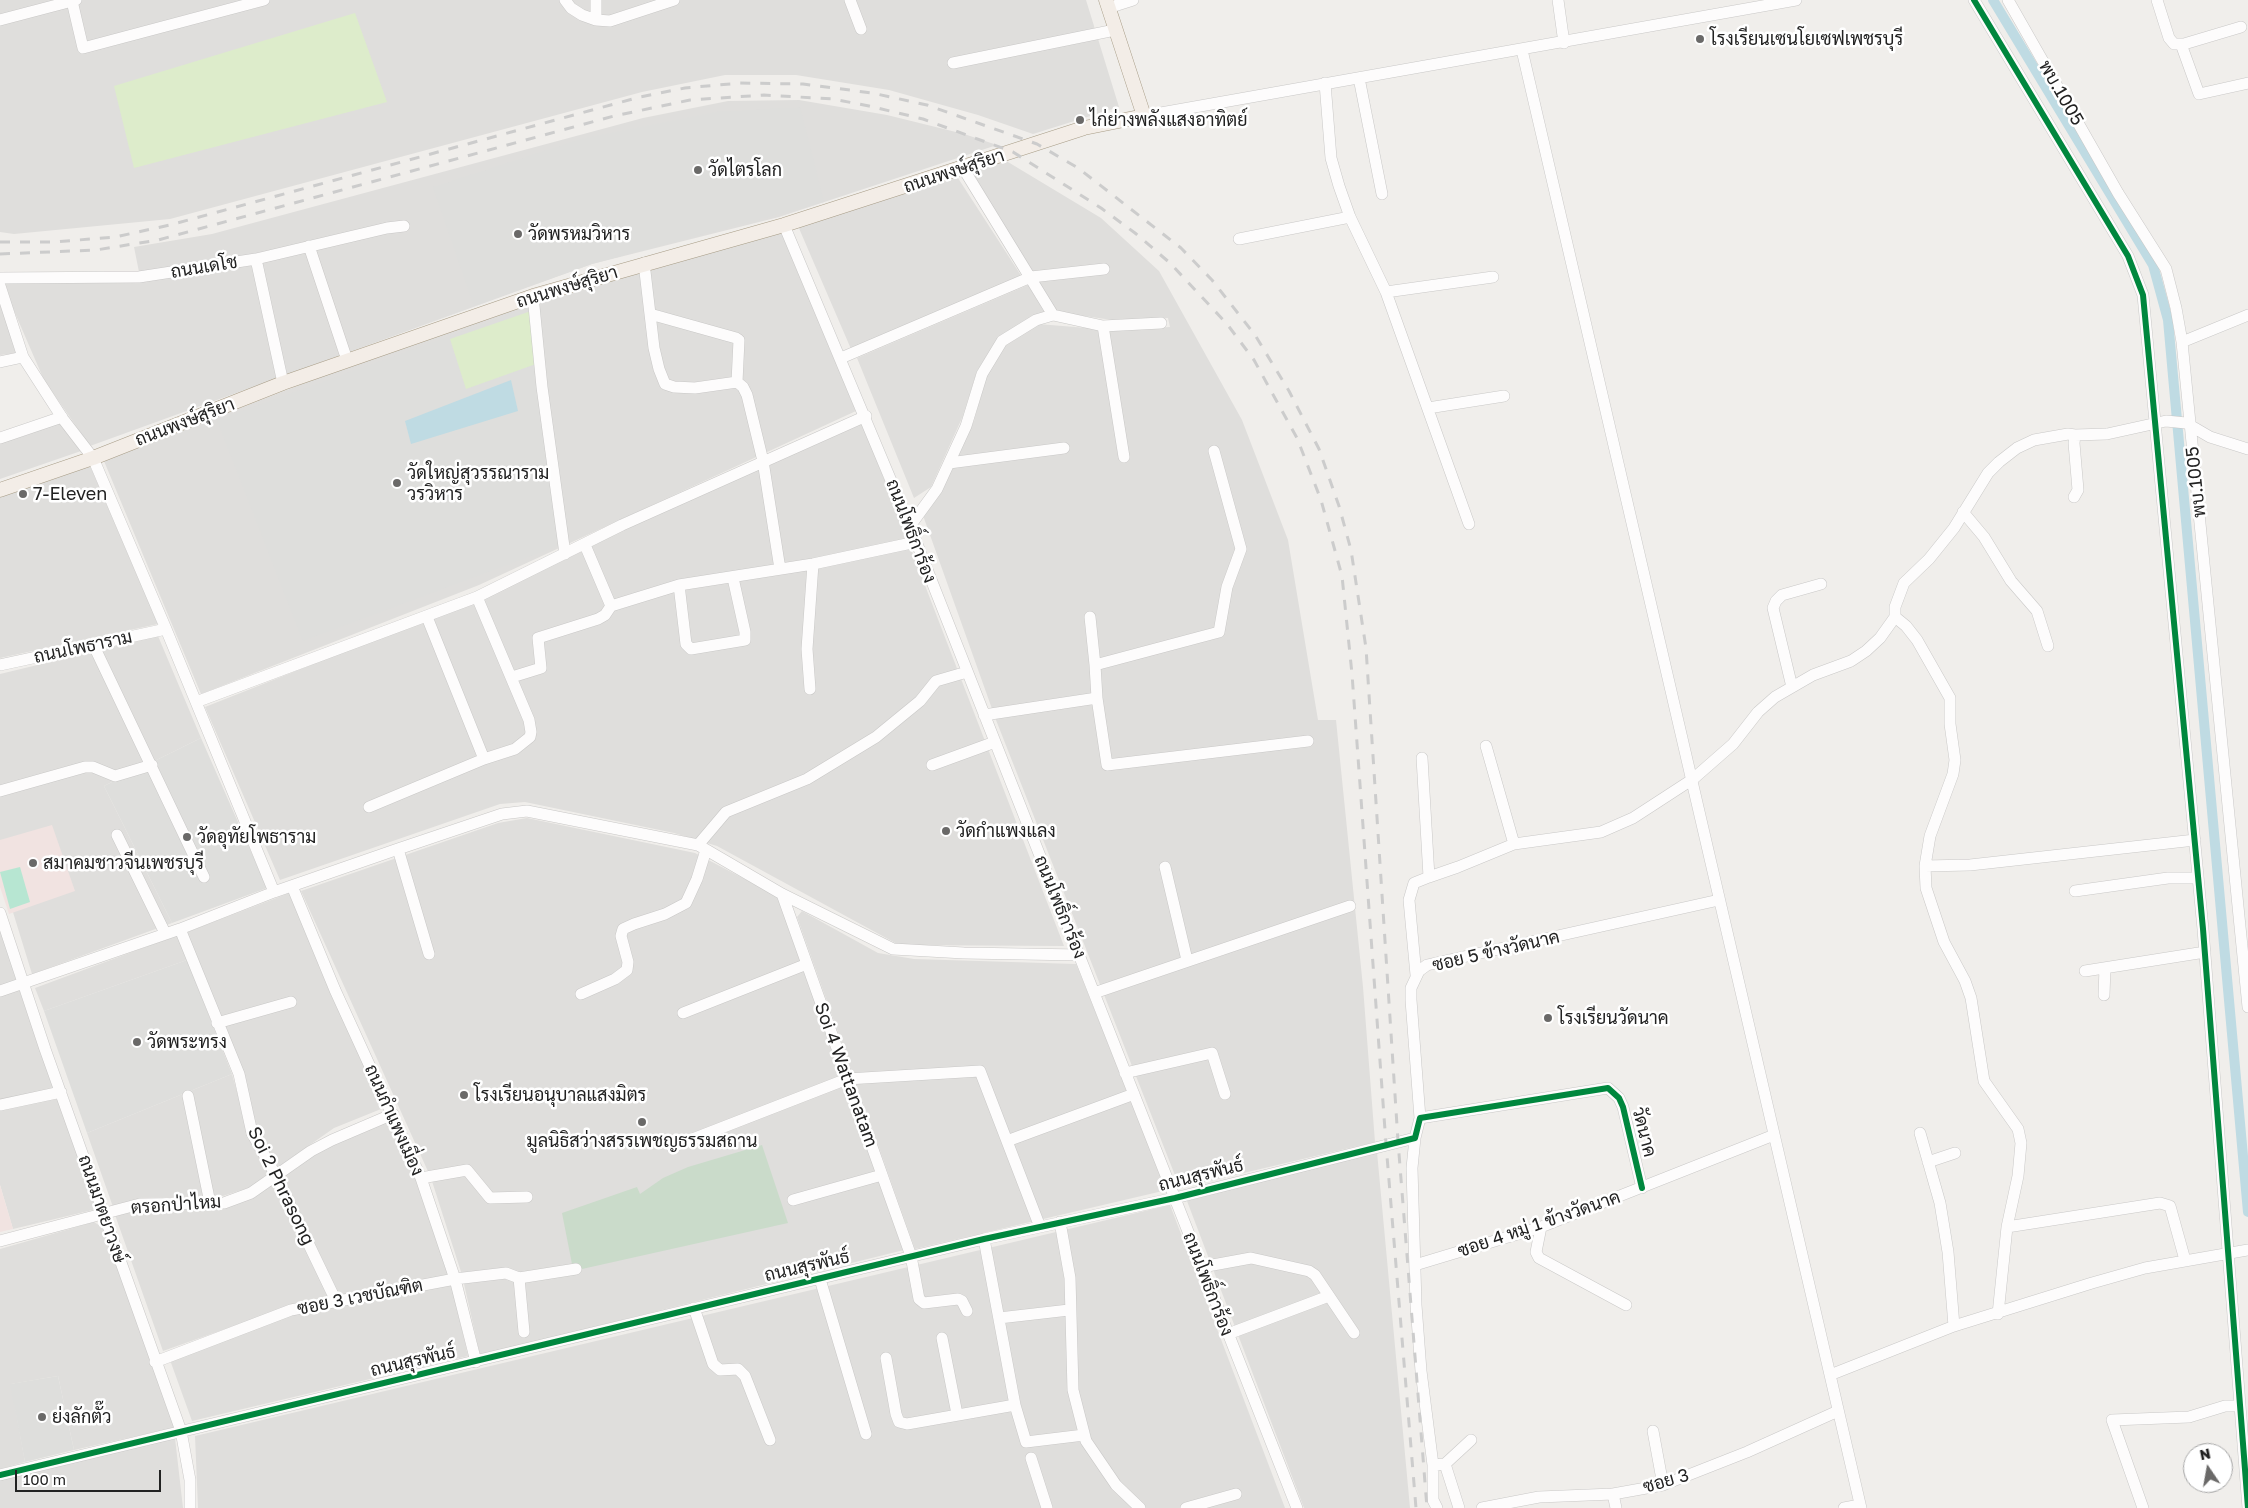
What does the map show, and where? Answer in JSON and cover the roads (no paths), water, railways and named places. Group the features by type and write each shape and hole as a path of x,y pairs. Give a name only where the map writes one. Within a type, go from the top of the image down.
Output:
{"main road":[{"path":"1107,4 1144,116"},
{"name":"ถนนพงษ์สุริยา","path":"0,490 92,458 283,383 533,296 644,263 784,225 1084,128 1144,116"}],"street":[{"path":"0,20 74,1 83,48 264,0"},
{"path":"565,0 575,10 596,20 617,20 674,0"},
{"path":"596,0 596,20"},
{"path":"850,0 861,29"},
{"path":"1107,4 1132,0"},
{"path":"1558,0 1564,43"},
{"path":"1144,116 1325,83 1564,43 1753,4 1796,0"},
{"path":"1974,0 2128,256 2143,295 2161,422 2198,878 2238,1251 2240,1406 2248,1508"},
{"name":"พบ.1005","path":"2008,0 2118,194 2166,269 2176,308 2182,342 2188,424 2248,1007"},
{"path":"2157,0 2170,41 2174,44 2181,44 2242,27"},
{"path":"953,63 1116,30"},
{"path":"2181,44 2199,94 2248,83"},
{"path":"1522,50 1860,1506 1844,1508"},
{"path":"1359,78 1382,194"},
{"path":"1325,83 1331,158 1350,217 1386,292 1469,524"},
{"path":"963,168 1053,315"},
{"path":"1239,239 1350,217"},
{"name":"ถนนโพธิ์การ้อง","path":"784,225 866,416 910,526 1297,1508"},
{"name":"ถนนเดโช","path":"0,278 139,277 256,259 404,226"},
{"path":"310,246 347,360"},
{"path":"256,259 283,383"},
{"path":"644,263 654,348 665,384 674,387 695,388 737,382 743,387 751,408 763,461 780,569"},
{"path":"841,358 1031,277 1104,269"},
{"path":"1386,292 1493,277"},
{"path":"0,286 23,357 62,417 92,458 166,629 274,892"},
{"path":"533,296 542,387 565,554"},
{"path":"650,314 739,340 737,382"},
{"path":"910,526 937,488 966,426 982,374 1002,341 1036,320 1053,315 1103,326 1161,323"},
{"path":"2182,342 2248,315"},
{"path":"1103,326 1124,457"},
{"path":"0,329 13,327"},
{"path":"0,362 23,357"},
{"path":"1428,408 1504,396"},
{"path":"196,702 477,598 586,545 622,525 866,416"},
{"path":"0,438 62,417"},
{"path":"1416,975 1409,900 1414,883 1458,868 1514,844 1601,832 1633,818 1692,781 1733,744 1758,712 1775,697 1813,675 1851,661 1866,652 1880,638 1895,617 1895,608 1904,583 1929,559 1954,528 1988,473 2017,448 2034,440 2068,434 2107,434 2161,422 2188,424 2210,437 2248,449"},
{"path":"2074,497 2078,490 2075,435"},
{"path":"949,463 1064,448"},
{"path":"1095,664 1219,632 1227,587 1241,549 1214,451"},
{"path":"1964,512 1984,537 2011,581 2034,607 2041,620 2048,646"},
{"path":"512,677 542,668 538,638 598,619 605,615 611,606 679,585 813,564 916,542"},
{"path":"586,545 611,606"},
{"path":"810,689 807,649 813,564"},
{"path":"679,585 687,647 690,649 700,648 745,640 745,632 733,578"},
{"path":"1792,687 1773,608 1776,601 1782,595 1821,584"},
{"path":"369,807 484,759 515,749 530,737 529,720 477,598"},
{"path":"427,617 484,759"},
{"path":"1090,617 1097,698 1107,765 1308,741"},
{"path":"1895,617 1906,626 1917,640 1950,698 1950,724 1955,760 1953,774 1930,836 1925,866 1926,888 1944,942 1965,981 1971,998 1984,1081 2018,1129 2021,1143 2018,1176 2007,1228 1998,1314"},
{"name":"ถนนโพธาราม","path":"0,665 166,629"},
{"path":"93,644 204,877"},
{"path":"581,994 615,979 628,970 628,962 621,936 623,930 634,924 665,914 686,903 697,879 702,848 726,812 807,779 876,737 920,701 936,681 967,672"},
{"path":"984,714 1097,698"},
{"path":"932,765 995,742"},
{"path":"1486,746 1514,844"},
{"path":"1422,758 1429,877"},
{"path":"0,791 85,767 93,767 115,776 152,765"},
{"path":"0,992 180,929 274,892 398,849 502,814 527,811 702,848 782,894 893,949 964,953 1080,955"},
{"path":"117,834 165,933"},
{"path":"1925,866 1970,865 2195,840"},
{"path":"398,849 429,954"},
{"path":"1165,867 1187,960"},
{"path":"2075,891 2159,879 2198,878"},
{"name":"ถนนกำแพงเมี่อง","path":"292,886 335,990 421,1178 455,1279 476,1362"},
{"name":"Soi 4 Wattanatam","path":"782,894 911,1256 919,1299 922,1303 958,1299 964,1304 967,1311"},
{"name":"ซอย 5 ข้างวัดนาค","path":"1420,1118 1411,988 1416,975 1427,966 1719,900"},
{"path":"1094,992 1350,906"},
{"name":"ถนนมาตยาวงษ์","path":"0,913 155,1362 181,1431 190,1480 190,1508"},
{"name":"Soi 2 Phrasong","path":"180,929 239,1074 252,1133 276,1176 336,1301"},
{"path":"2085,971 2205,952"},
{"path":"683,1013 807,964"},
{"path":"2104,995 2105,968"},
{"path":"218,1023 291,1002"},
{"path":"1125,1073 1212,1053 1225,1094"},
{"path":"672,1146 848,1079 980,1071 1040,1227"},
{"name":"วัดนาค","path":"1420,1118 1608,1088 1619,1098 1623,1107 1642,1188"},
{"path":"0,1105 61,1092"},
{"path":"1007,1141 1134,1094"},
{"path":"188,1096 210,1204"},
{"name":"ตรอกป่าไหม","path":"1,1239 140,1204 224,1203 251,1193 332,1140 393,1114"},
{"path":"1420,1118 1415,1138 1412,1168 1421,1371 1439,1465 1459,1508"},
{"path":"1920,1132 1940,1203 1948,1252 1954,1326"},
{"name":"ซอย 4 หมู่ 1 ข้างวัดนาค","path":"1415,1265 1542,1226 1774,1135"},
{"name":"ถนนสุรพันธ์","path":"0,1475 911,1256 1175,1198 1415,1138"},
{"path":"1928,1162 1955,1153"},
{"path":"421,1178 467,1170 490,1198 527,1198"},
{"path":"793,1200 882,1175"},
{"path":"2007,1228 2160,1203 2170,1206 2185,1260"},
{"path":"1060,1222 1070,1278 1069,1310 1073,1390 1084,1435 1086,1441 1116,1485 1140,1508"},
{"path":"1542,1226 1536,1252 1539,1258 1626,1305"},
{"path":"984,1239 1015,1404 1026,1442 1084,1435"},
{"path":"1830,1374 1954,1326 2136,1270 2238,1251"},
{"path":"1202,1268 1251,1258 1300,1268 1315,1274 1354,1333"},
{"name":"ซอย 3 เวชบัณฑิต","path":"155,1362 291,1310 455,1279 506,1272 519,1278 576,1269"},
{"path":"519,1278 524,1332"},
{"path":"820,1279 866,1434"},
{"path":"1228,1334 1329,1296"},
{"path":"694,1308 713,1364 720,1370 738,1369 745,1376 770,1440"},
{"path":"999,1318 1069,1310"},
{"path":"942,1338 957,1414"},
{"path":"886,1358 899,1422 907,1424 1015,1404"},
{"path":"2143,1508 2112,1420 2189,1417 2225,1406 2240,1406"},
{"name":"ซอย 3","path":"1482,1508 1539,1497 1613,1494 1663,1485 1747,1452 1838,1411"},
{"path":"1653,1431 1663,1485"},
{"path":"1437,1508 1433,1500 1439,1465 1471,1440"},
{"path":"1031,1458 1047,1508"},
{"path":"1186,1508 1236,1494"},
{"path":"1613,1494 1616,1508"}],"water":[{"path":"511,380 518,411 411,444 405,421"}],"waterway":[{"path":"1993,0 2153,265 2168,320 2248,1212"}],"railway":[{"path":"0,242 54,242 115,237 170,225 640,97 685,88 740,83 803,84 872,93 927,105 1037,144 1078,168 1181,248 1212,280 1255,335 1289,391 1319,449 1339,506 1351,550 1366,648 1398,1141 1427,1508"},
{"path":"0,254 96,250 158,240 614,116 690,100 764,95 833,99 869,106 923,119 1013,152 1101,208 1135,233 1170,263 1227,324 1254,360 1297,438 1321,500 1342,576 1352,674 1386,1144 1416,1508"}],"place":[{"name":"โรงเรียนเซนโยเซฟเพชรบุรี","path":"1700,39"},
{"name":"ไก่ย่างพลังแสงอาทิตย์","path":"1080,120"},
{"name":"วัดไตรโลก","path":"698,170"},
{"name":"วัดพรหมวิหาร","path":"518,234"},
{"name":"วัดใหญ่สุวรรณาราม วรวิหาร","path":"397,483"},
{"name":"7-Eleven","path":"23,494"},
{"name":"วัดกำแพงแลง","path":"946,831"},
{"name":"วัดอุทัยโพธาราม","path":"187,837"},
{"name":"สมาคมชาวจีนเพชรบุรี","path":"33,863"},
{"name":"โรงเรียนวัดนาค","path":"1548,1018"},
{"name":"วัดพระทรง","path":"137,1042"},
{"name":"โรงเรียนอนุบาลแสงมิตร","path":"464,1095"},
{"name":"มูลนิธิสว่างสรรเพชญธรรมสถาน","path":"642,1122"},
{"name":"ย่งลักตั๊ว","path":"42,1417"}]}
